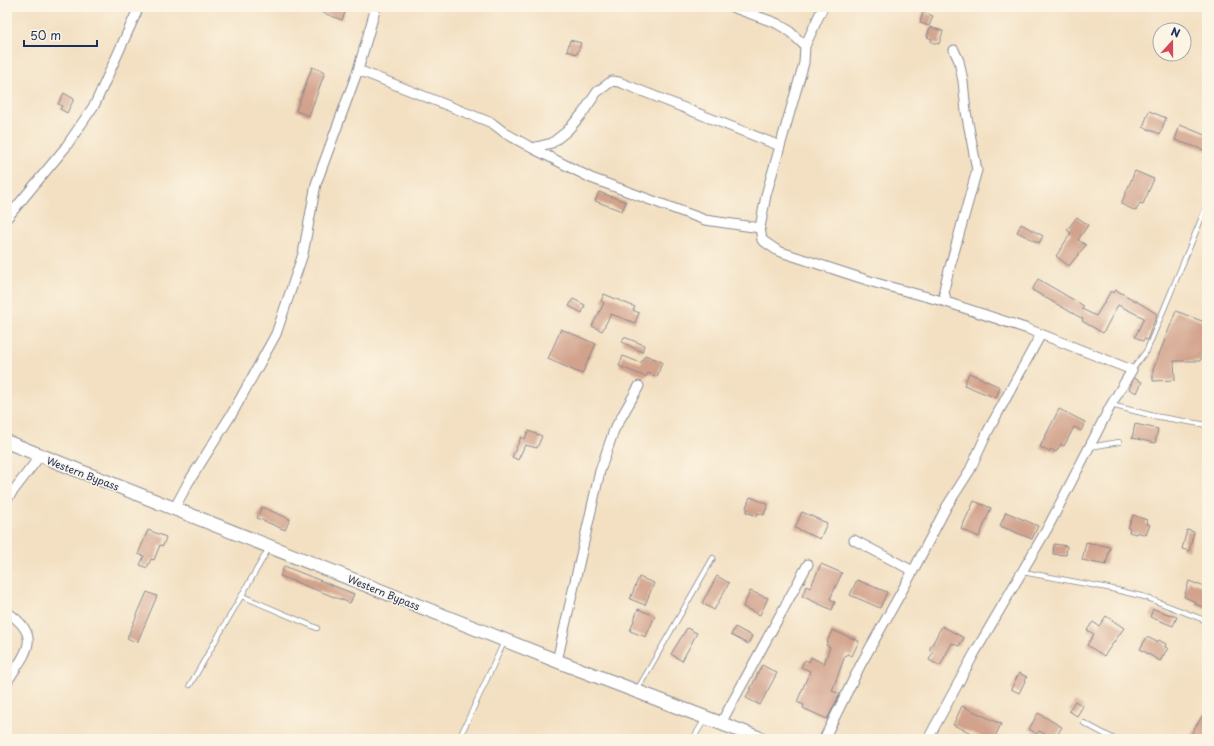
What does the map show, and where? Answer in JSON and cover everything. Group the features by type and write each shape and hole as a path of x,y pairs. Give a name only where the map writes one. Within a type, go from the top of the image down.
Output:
{"main road":[{"name":"Western Bypass","path":"7,442 557,661 762,739"}],"street":[{"path":"7,218 65,148 95,104 139,7"},
{"path":"174,508 233,412 276,334 303,254 316,184 358,70 376,7"},
{"path":"732,7 776,23 788,30 806,46"},
{"path":"823,7 806,46 804,63 766,195 760,228 762,240 778,251 876,283 946,302 1041,334 1132,370 1111,405 1023,572 974,654 928,739"},
{"path":"946,302 944,290 946,281 976,170 966,112 963,81 959,61 954,50"},
{"path":"358,70 492,123 505,133 532,148 592,178 705,220 760,228"},
{"path":"532,148 552,142 567,131 582,114 597,92 612,81 619,82 780,146"},
{"path":"824,739 861,664 913,572 947,506 970,470 988,431 1041,334"},
{"path":"557,661 600,472 614,430 639,386"},
{"path":"7,499 40,456"},
{"path":"854,540 913,572"},
{"path":"721,723 808,564"},
{"path":"7,612 23,625 28,632 28,643 27,651 7,682"}],"lane":[{"path":"1132,370 1147,350 1207,206"},
{"path":"1111,405 1154,416 1207,425"},
{"path":"1090,446 1118,442"},
{"path":"190,685 270,547"},
{"path":"636,691 713,558"},
{"path":"1023,572 1108,588 1145,597 1207,621"},
{"path":"242,596 317,628"},
{"path":"459,739 505,640"},
{"path":"693,739 706,718"},
{"path":"1084,723 1114,739"}],"building":[{"path":"308,7 347,7 342,20"},
{"path":"923,12 933,16 929,26 920,23"},
{"path":"930,27 943,31 939,44 931,42 932,39 927,37"},
{"path":"570,40 581,43 577,54 567,51"},
{"path":"312,67 325,72 309,116 296,111"},
{"path":"64,93 74,99 67,113 60,109 62,106 58,104"},
{"path":"1149,111 1166,118 1160,134 1143,127"},
{"path":"1180,125 1207,136 1207,151 1175,140"},
{"path":"1135,171 1154,179 1143,204 1140,203 1136,211 1121,204"},
{"path":"599,192 626,202 622,211 595,201"},
{"path":"1077,217 1088,225 1078,240 1086,245 1069,266 1056,256 1071,233 1067,230"},
{"path":"1021,224 1043,236 1039,243 1017,232"},
{"path":"1038,279 1084,306 1082,309 1096,316 1111,291 1114,293 1116,290 1157,314 1147,340 1144,339 1143,341 1135,337 1144,318 1118,305 1103,333 1082,321 1083,319 1032,290"},
{"path":"604,294 635,307 633,310 639,313 635,323 611,314 602,331 592,326 604,303 601,301"},
{"path":"573,299 585,305 582,313 569,306"},
{"path":"1176,311 1207,323 1207,343 1200,361 1174,361 1175,380 1153,381 1153,370"},
{"path":"561,329 596,344 582,374 548,359"},
{"path":"624,337 644,345 642,352 622,342"},
{"path":"645,355 662,362 657,377 648,373 646,377 619,366 623,356 641,363"},
{"path":"969,373 1000,387 996,398 964,385"},
{"path":"1134,378 1142,382 1137,393 1129,389"},
{"path":"1059,409 1085,422 1081,431 1074,427 1064,446 1061,444 1056,452 1050,449 1049,452 1040,447"},
{"path":"1135,424 1158,429 1155,443 1132,438"},
{"path":"528,431 542,436 537,448 525,445 518,460 512,457 521,437 525,439"},
{"path":"750,497 768,504 764,515 758,513 757,516 746,512"},
{"path":"974,501 991,508 979,537 961,529"},
{"path":"262,507 290,519 285,530 257,518"},
{"path":"802,512 827,523 820,539 795,528"},
{"path":"1006,512 1038,526 1032,539 1000,526"},
{"path":"1133,515 1147,520 1146,524 1150,525 1146,535 1137,532 1136,534 1129,532 1130,529 1128,528"},
{"path":"148,530 166,537 163,546 160,545 154,560 151,559 147,568 140,565 144,556 138,554"},
{"path":"1187,530 1194,532 1189,551 1182,549"},
{"path":"1086,542 1110,547 1106,565 1082,560"},
{"path":"1054,544 1067,546 1066,555 1053,554"},
{"path":"821,564 842,573 830,599 835,602 832,610 802,596 806,586 810,588"},
{"path":"284,566 354,594 350,603 280,576"},
{"path":"717,576 729,583 714,610 702,603"},
{"path":"639,577 654,583 645,605 630,599"},
{"path":"857,580 887,592 880,608 850,595"},
{"path":"1189,581 1207,588 1207,602 1205,608 1184,597"},
{"path":"750,591 768,598 760,615 743,607"},
{"path":"147,592 157,596 137,643 127,638"},
{"path":"638,609 655,616 646,637 630,631"},
{"path":"1153,609 1177,617 1173,626 1150,617"},
{"path":"1106,616 1124,628 1104,656 1087,645 1094,634 1087,630 1093,622 1099,626"},
{"path":"942,626 964,638 959,646 952,643 940,666 929,660 933,652 929,650"},
{"path":"735,627 752,636 748,644 731,635"},
{"path":"687,628 697,633 682,661 671,654"},
{"path":"832,630 859,641 852,656 847,654 845,656 832,691 840,694 827,719 803,708 804,705 797,702 810,671 801,667 805,660 809,662 811,657 824,664 830,647 826,645"},
{"path":"1147,637 1157,642 1159,640 1166,644 1165,647 1168,648 1160,661 1140,649"},
{"path":"762,665 777,673 760,705 746,698"},
{"path":"1019,673 1027,677 1019,693 1011,689"},
{"path":"1075,701 1083,706 1077,716 1069,711"},
{"path":"962,706 1001,724 994,739 986,739 953,725"},
{"path":"1207,709 1207,739 1189,739 1194,729"},
{"path":"1038,713 1062,727 1055,739 1039,731 1037,734 1029,729"}]}
